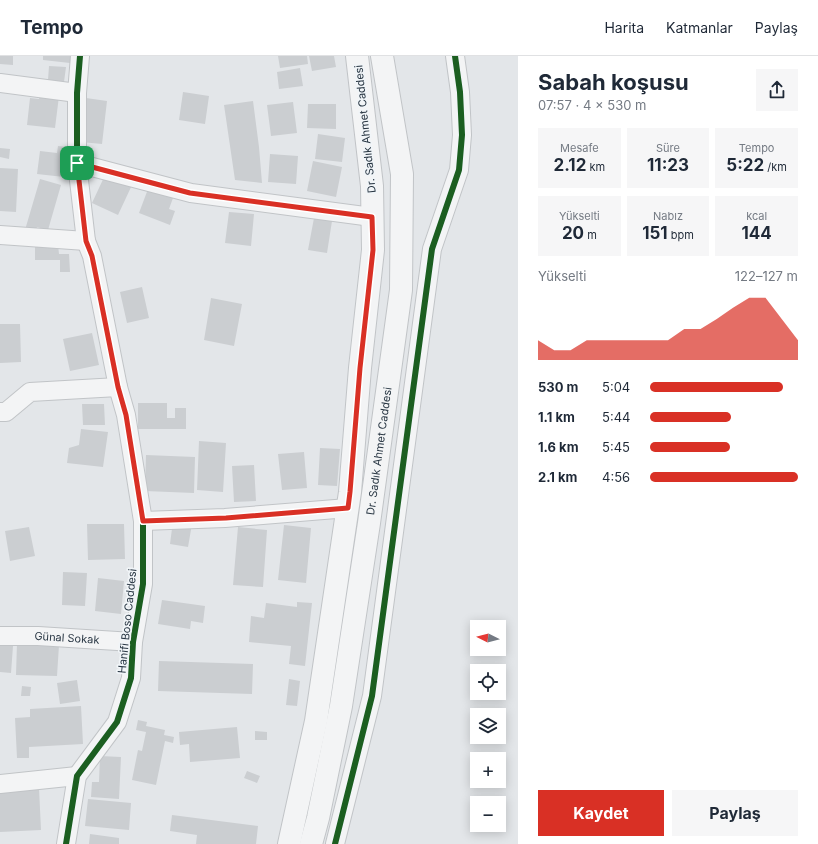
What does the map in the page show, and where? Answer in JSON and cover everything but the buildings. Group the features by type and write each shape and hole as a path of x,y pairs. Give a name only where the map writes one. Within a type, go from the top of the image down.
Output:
{"street":[{"name":"Hanifi Boso Caddesi","path":"66,844 77,776 117,722 131,678 133,642 143,584 143,521 126,415 118,387 92,256 86,241 77,163 77,93 80,56"},
{"name":"Dr. Sadık Ahmet Caddesi","path":"289,844 316,721 348,508 360,368 373,250 372,186 357,56"},
{"name":"Dr. Sadık Ahmet Caddesi","path":"312,844 342,706 369,523 400,290 402,174 382,56"},
{"path":"335,844 372,696 432,249 459,170 462,135 460,92 456,56"},
{"path":"0,83 77,93"},
{"path":"77,163 190,193 372,217"},
{"path":"0,235 86,241"},
{"path":"0,412 6,412 30,392 118,387"},
{"path":"143,521 226,518 348,508"},
{"name":"Günal Sokak","path":"0,636 38,636 133,642"},
{"path":"0,784 77,776"}],"cycle path":[{"path":"66,844 77,776 117,722 131,678 133,642 143,584 143,521 126,415 118,387 92,256 86,241 77,163 77,93 80,56"},
{"path":"335,844 372,696 432,249 459,170 462,135 460,92 455,56"}],"route":[{"path":"77,163 190,193 372,217 373,250 360,368 348,508 226,518 143,521 126,415 118,387 92,256 86,241 77,163"}]}
